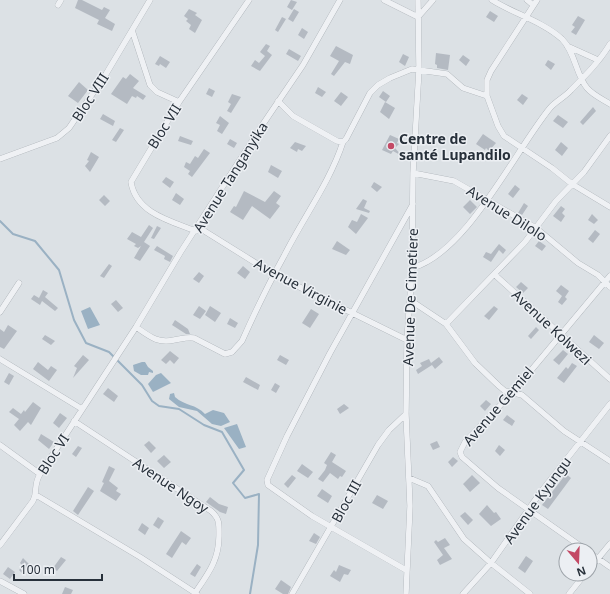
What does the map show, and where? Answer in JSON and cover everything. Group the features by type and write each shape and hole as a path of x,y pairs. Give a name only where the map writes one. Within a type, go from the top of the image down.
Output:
{"street":[{"name":"Bloc VIII","path":"0,160 64,134 106,74 150,0"},
{"name":"Bloc VII","path":"197,229 162,218 140,203 132,192 131,182 179,102 249,0"},
{"name":"Avenue Tanganyika","path":"112,364 180,253 197,229 278,101 304,65 340,0"},
{"path":"384,0 418,17 433,0"},
{"name":"Avenue De Cimetiere","path":"406,594 406,570 410,533 406,414 407,340 412,268 413,173 419,69 418,0"},
{"path":"492,0 526,16 554,33 568,46 598,60"},
{"path":"527,0 532,5"},
{"path":"537,0 532,5 491,71 487,80 487,96 498,126 504,136 522,147 572,184 610,207"},
{"path":"132,30 150,85 157,92 179,102"},
{"path":"412,268 437,256 461,233 488,200 522,147 551,106 570,92 610,44"},
{"path":"568,46 587,88 610,104"},
{"path":"136,327 158,341 164,342 188,337 194,338 225,354 232,352 242,340 338,158 343,142 370,93 378,85 402,72 419,69 447,74 463,88 487,96"},
{"path":"278,101 293,116 336,141 343,142"},
{"path":"446,324 495,275 536,228 556,201 584,172 610,136"},
{"name":"Avenue Dilolo","path":"413,173 454,181 488,200 536,228 578,263 596,274 610,287"},
{"path":"406,570 312,516 268,485 268,476 287,436 351,313 413,203"},
{"name":"Avenue Virginie","path":"197,229 275,275 407,340"},
{"name":"Avenue Kolwezi","path":"495,275 610,379"},
{"name":"Avenue Gemiel","path":"574,542 528,511 498,488 462,456 460,452 465,442 512,392 560,333 610,276"},
{"path":"0,312 19,284"},
{"path":"410,300 446,324 464,350 488,377 505,391 522,395 580,442 610,461"},
{"path":"0,359 82,409"},
{"name":"Bloc VI","path":"0,545 33,501 36,495 34,488 40,474 112,364"},
{"name":"Avenue Kyungu","path":"463,594 491,563 528,511 610,404"},
{"name":"Bloc III","path":"292,594 378,445 389,430 406,414"},
{"name":"Avenue Ngoy","path":"74,421 211,511 218,518 220,525 217,557 212,569 196,593"},
{"path":"0,445 40,474"},
{"path":"409,478 428,486 464,539 530,594"},
{"path":"36,495 140,557 196,593"},
{"path":"610,544 598,558 610,567"},
{"path":"0,581 24,594"},
{"path":"569,594 579,582"}],"water":[{"path":"90,307 100,325 88,329 81,311"},
{"path":"145,362 153,373 149,372 148,375 141,375 134,371 133,365"},
{"path":"161,373 171,383 153,392 148,384 156,375"},
{"path":"174,393 175,397 179,400 198,408 205,414 213,410 224,413 230,422 221,426 212,424 197,411 179,407 169,399 170,394"},
{"path":"237,424 246,447 239,449 224,428"}],"building":[{"path":"78,0 82,0 102,10 104,7 110,10 105,18 115,24 112,31 97,24 99,20 75,8"},
{"path":"291,0 297,2 292,10 287,7"},
{"path":"189,9 197,13 195,15 202,20 195,33 189,29 191,25 186,21 188,19 184,16"},
{"path":"294,9 299,12 293,22 288,19"},
{"path":"490,11 498,16 494,22 486,17"},
{"path":"578,16 585,20 576,35 571,32 575,27 572,25"},
{"path":"282,17 286,19 278,32 275,30"},
{"path":"302,28 308,32 304,39 298,35"},
{"path":"266,44 270,46 267,51 272,55 260,71 251,66 255,60 259,63 265,56 260,52"},
{"path":"336,46 353,55 350,64 345,62 334,76 331,74 339,61 330,56"},
{"path":"289,49 301,56 298,61 286,54"},
{"path":"436,53 450,55 448,70 437,68 437,65 435,64"},
{"path":"403,54 409,57 405,66 399,62"},
{"path":"463,55 470,60 466,66 459,60"},
{"path":"160,56 170,62 166,68 160,64 159,66 155,64"},
{"path":"548,60 555,64 551,70 545,65"},
{"path":"130,74 139,81 133,88 146,96 143,100 137,96 136,98 132,96 127,104 111,94 123,77 126,79"},
{"path":"79,82 88,90 78,103 68,96"},
{"path":"318,87 326,92 322,97 315,93"},
{"path":"209,88 215,91 212,97 206,94"},
{"path":"383,91 390,96 386,102 379,97"},
{"path":"341,92 348,97 341,106 334,101"},
{"path":"232,94 241,97 231,113 227,111 231,104 228,102"},
{"path":"522,94 528,98 523,105 517,100"},
{"path":"385,102 395,108 389,119 380,112"},
{"path":"593,107 596,111 583,125 580,122"},
{"path":"103,114 115,121 113,126 100,119"},
{"path":"558,115 568,122 563,128 553,121"},
{"path":"220,116 229,123 222,134 217,131 220,125 216,123"},
{"path":"120,128 124,130 116,142 112,140"},
{"path":"483,134 496,143 489,151 486,148 485,150 476,144"},
{"name":"Centre de santé Lupandilo","path":"390,135 399,139 397,143 399,144 395,148 402,156 393,151 391,154 382,150"},
{"path":"180,136 193,141 191,145 178,141"},
{"path":"230,139 237,143 234,148 227,144"},
{"path":"295,142 306,146 302,151 298,149 297,152 290,148"},
{"path":"561,142 568,148 562,156 555,150"},
{"path":"204,149 210,153 192,177 188,174 190,171 184,167 186,162 190,164 195,156 198,158"},
{"path":"91,152 99,157 90,172 85,166 89,161 87,160"},
{"path":"271,165 282,171 278,178 268,172"},
{"path":"166,177 174,182 170,188 162,182"},
{"path":"374,182 382,187 377,192 371,187"},
{"path":"515,185 520,189 513,198 508,194"},
{"path":"244,191 265,202 274,191 281,196 276,203 280,206 270,219 252,206 243,220 230,212 234,206 236,207"},
{"path":"176,193 184,199 180,205 172,200"},
{"path":"104,195 110,201 105,206 99,200"},
{"path":"363,199 367,201 364,208 370,211 369,213 356,209"},
{"path":"470,200 477,207 470,214 463,207"},
{"path":"524,203 528,206 522,215 518,213"},
{"path":"561,206 565,209 562,213 565,216 561,222 553,216"},
{"path":"361,214 368,218 356,234 348,227 352,220 357,222"},
{"path":"592,214 598,220 594,224 588,220"},
{"path":"149,225 153,228 144,242 150,246 140,261 134,258 141,246 138,248 134,246 136,244 127,239 132,232 141,237"},
{"path":"157,226 161,228 154,239 151,238"},
{"path":"595,230 600,234 593,243 588,239"},
{"path":"337,241 350,250 346,255 332,249"},
{"path":"539,241 546,246 542,251 535,246"},
{"path":"499,244 506,250 503,254 499,250 491,262 483,257 486,252 491,254"},
{"path":"157,246 173,256 170,262 164,259 165,256 154,250"},
{"path":"109,264 112,266 104,278 100,276"},
{"path":"243,266 250,272 245,279 237,273"},
{"path":"199,272 204,276 199,283 193,279"},
{"path":"521,282 528,288 523,293 516,287"},
{"path":"561,285 569,291 565,297 567,299 562,305 558,302 562,296 556,291"},
{"path":"43,290 48,293 45,297 58,308 55,311 42,301 40,305 31,299 34,295 39,298"},
{"path":"116,300 123,308 118,312 111,304"},
{"path":"199,306 206,311 200,319 193,315"},
{"path":"210,306 221,313 215,322 205,315"},
{"path":"494,306 498,309 489,320 484,316"},
{"path":"311,309 319,314 310,328 302,323"},
{"path":"230,318 238,323 235,328 227,324"},
{"path":"175,320 188,329 190,334 186,334 172,325"},
{"path":"8,325 17,331 4,349 0,347 0,329 4,332"},
{"path":"536,327 539,330 531,339 528,336"},
{"path":"45,335 55,341 51,345 42,339"},
{"path":"594,335 604,343 599,349 589,342"},
{"path":"563,350 568,354 559,365 553,360"},
{"path":"170,351 179,358 174,364 170,360 166,364 161,360"},
{"path":"83,355 89,360 73,378 77,368 74,366"},
{"path":"280,355 289,360 286,365 277,360"},
{"path":"439,357 443,362 435,369 432,365 418,374 416,370 422,366 420,363 429,359 431,363"},
{"path":"38,362 48,370 51,366 57,370 49,381 33,369"},
{"path":"572,363 577,366 564,383 557,378 566,367 568,369"},
{"path":"9,373 14,376 9,385 4,382"},
{"path":"246,377 260,385 258,390 243,382"},
{"path":"275,383 280,386 276,393 271,390"},
{"path":"108,388 118,396 114,402 103,394"},
{"path":"486,400 491,404 485,411 480,406"},
{"path":"33,402 41,408 31,425 28,422 20,431 14,425 19,419 9,412 13,408 21,414 24,410 25,412"},
{"path":"344,404 349,408 340,414 337,409"},
{"path":"60,413 67,418 59,428 53,423"},
{"path":"507,415 515,421 512,426 503,420"},
{"path":"41,434 54,442 49,449 38,440"},
{"path":"149,441 156,448 151,453 144,445"},
{"path":"437,441 440,447 433,450 430,444"},
{"path":"499,445 505,450 500,456 495,451"},
{"path":"78,446 82,448 76,457 72,454"},
{"path":"331,452 336,455 332,462 346,471 342,477 340,476 338,479 330,473 323,482 318,479 325,470 327,465 324,463"},
{"path":"164,455 171,462 164,468 157,461"},
{"path":"453,457 458,461 452,467 448,462"},
{"path":"302,464 313,472 308,478 297,471"},
{"path":"109,466 115,469 109,481 118,488 116,491 121,494 116,501 100,491"},
{"path":"566,474 571,478 548,509 542,505"},
{"path":"292,475 296,478 288,488 284,484"},
{"path":"472,475 480,483 470,492 463,484"},
{"path":"88,487 94,491 78,515 73,511"},
{"path":"322,489 332,496 328,503 317,496"},
{"path":"377,495 388,501 383,509 372,503"},
{"path":"210,497 219,504 228,507 226,514 220,512 206,502"},
{"path":"487,505 494,513 496,512 501,519 491,526 479,514"},
{"path":"465,512 473,520 468,525 460,516"},
{"path":"158,517 164,521 159,529 153,525"},
{"path":"142,523 149,528 145,535 138,530"},
{"path":"181,531 191,538 186,545 182,542 172,558 166,554"},
{"path":"314,533 320,537 316,544 309,541"},
{"path":"445,538 450,545 444,548 452,559 440,565 437,560 443,555 434,542 436,540 438,542"},
{"path":"526,556 533,561 525,573 518,568"},
{"path":"61,557 66,560 57,571 53,568"},
{"path":"23,558 30,565 22,573 19,570 23,566 20,563"},
{"path":"197,564 201,567 195,577 190,574"},
{"path":"339,565 351,570 348,575 344,574 340,582 330,576 334,570 336,572"},
{"path":"8,567 15,572 10,579 3,574"},
{"path":"281,580 291,587 288,594 283,594 275,589"},
{"path":"65,587 73,590 71,594 62,594"}],"waterway":[{"path":"0,221 13,234 35,241 59,270 74,320 86,343 109,352 142,385 152,401 159,406 179,409 204,425 222,432 244,470 233,483 245,498 259,494 258,545 250,594"}],"place":[{"name":"Centre de santé Lupandilo","path":"391,146"}]}
